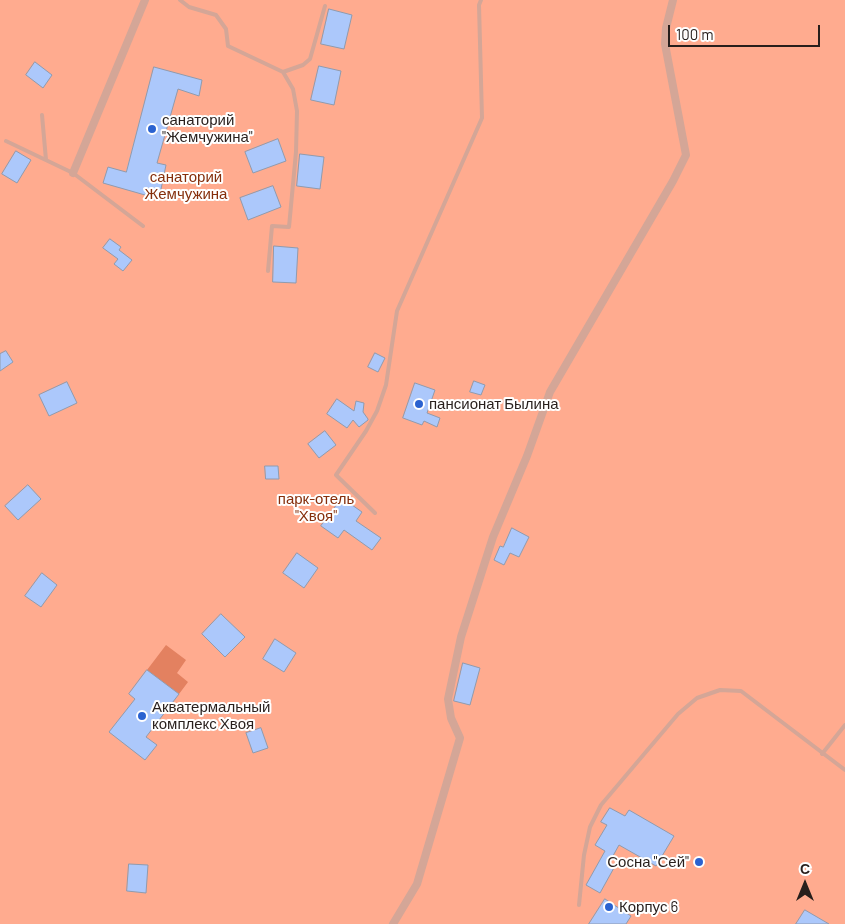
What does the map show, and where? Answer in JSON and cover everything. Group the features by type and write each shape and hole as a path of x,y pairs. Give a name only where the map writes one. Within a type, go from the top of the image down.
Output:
{"street":[{"path":"73,173 145,0"},
{"path":"393,924 417,884 460,738 451,718 448,699 461,637 493,537 527,456 550,392 673,181 686,155 665,44 666,28 673,0"}],"lane":[{"path":"180,0 189,7 216,15 226,29 228,46 282,72 293,89 297,111 296,152 289,227 272,226 268,271"},
{"path":"376,514 336,475 366,431 377,411 386,385 397,311 482,118 479,5 481,0"},
{"path":"282,72 303,65 310,59 325,6"},
{"path":"42,115 46,160"},
{"path":"6,142 73,173 143,226"},
{"path":"579,905 584,855 590,827 601,805 673,720 697,698 720,690 741,691 845,770"},
{"path":"822,754 845,725"}],"green space":[{"path":"0,0 845,0 845,924 0,924"}],"shaded area":[{"path":"166,645 186,660 177,673 188,682 179,694 147,670"}],"building":[{"path":"329,9 352,15 344,49 321,44"},
{"path":"35,62 52,75 43,88 26,75"},
{"path":"319,66 341,71 334,105 311,100"},
{"name":"санаторий \"Жемчужина\"","path":"154,67 202,80 199,96 178,89 157,163 166,165 159,199 103,183 108,167 126,172"},
{"path":"278,139 286,161 253,173 245,152"},
{"path":"16,151 31,160 17,183 2,174"},
{"path":"300,154 324,157 320,189 297,186"},
{"path":"273,186 281,207 248,220 240,198"},
{"path":"110,239 121,247 119,250 132,260 123,271 114,264 118,259 103,248"},
{"path":"274,246 298,248 296,283 273,282"},
{"path":"6,351 13,362 0,371 0,354"},
{"path":"375,353 385,358 378,372 368,367"},
{"path":"474,381 485,385 481,395 470,392"},
{"path":"67,382 77,403 49,416 39,395"},
{"name":"пансионат Былина","path":"415,383 435,390 427,413 440,418 437,427 424,421 422,425 403,418"},
{"path":"337,399 354,411 356,401 364,403 363,412 368,420 359,427 353,420 347,428 327,414"},
{"path":"325,431 336,445 319,458 308,444"},
{"path":"265,466 278,466 279,479 266,479"},
{"path":"28,485 41,499 18,520 5,506"},
{"path":"342,498 362,512 356,521 381,538 372,550 344,530 338,538 321,526"},
{"path":"512,528 529,537 519,557 510,553 504,565 494,560 500,546 503,547"},
{"path":"297,553 318,568 304,588 283,573"},
{"path":"42,573 57,585 41,607 25,596"},
{"path":"221,614 245,637 225,657 202,634"},
{"path":"275,639 296,653 284,672 263,659"},
{"path":"463,663 480,668 470,705 454,701"},
{"name":"Акватермальный комплекс Хвоя","path":"147,670 179,694 146,737 157,745 145,760 109,732 135,699 129,694"},
{"path":"261,728 268,748 253,753 246,733"},
{"path":"610,808 625,816 629,810 674,836 656,866 619,845 609,863 615,866 600,893 586,885 605,851 595,845 607,825 601,822"},
{"path":"129,864 148,865 146,893 127,891"},
{"name":"Корпус 6","path":"605,899 631,916 626,924 589,924"},
{"path":"805,910 829,924 796,924"}],"place":[{"name":"санаторий \"Жемчужина\"","path":"152,129"},
{"name":"пансионат Былина","path":"419,404"},
{"name":"Акватермальный комплекс Хвоя","path":"142,716"},
{"name":"Сосна \"Сей\"","path":"699,862"},
{"name":"Корпус 6","path":"609,907"}],"park label":[{"name":"санаторий Жемчужина","path":"186,186"},
{"name":"парк-отель \"Хвоя\"","path":"316,508"}]}
